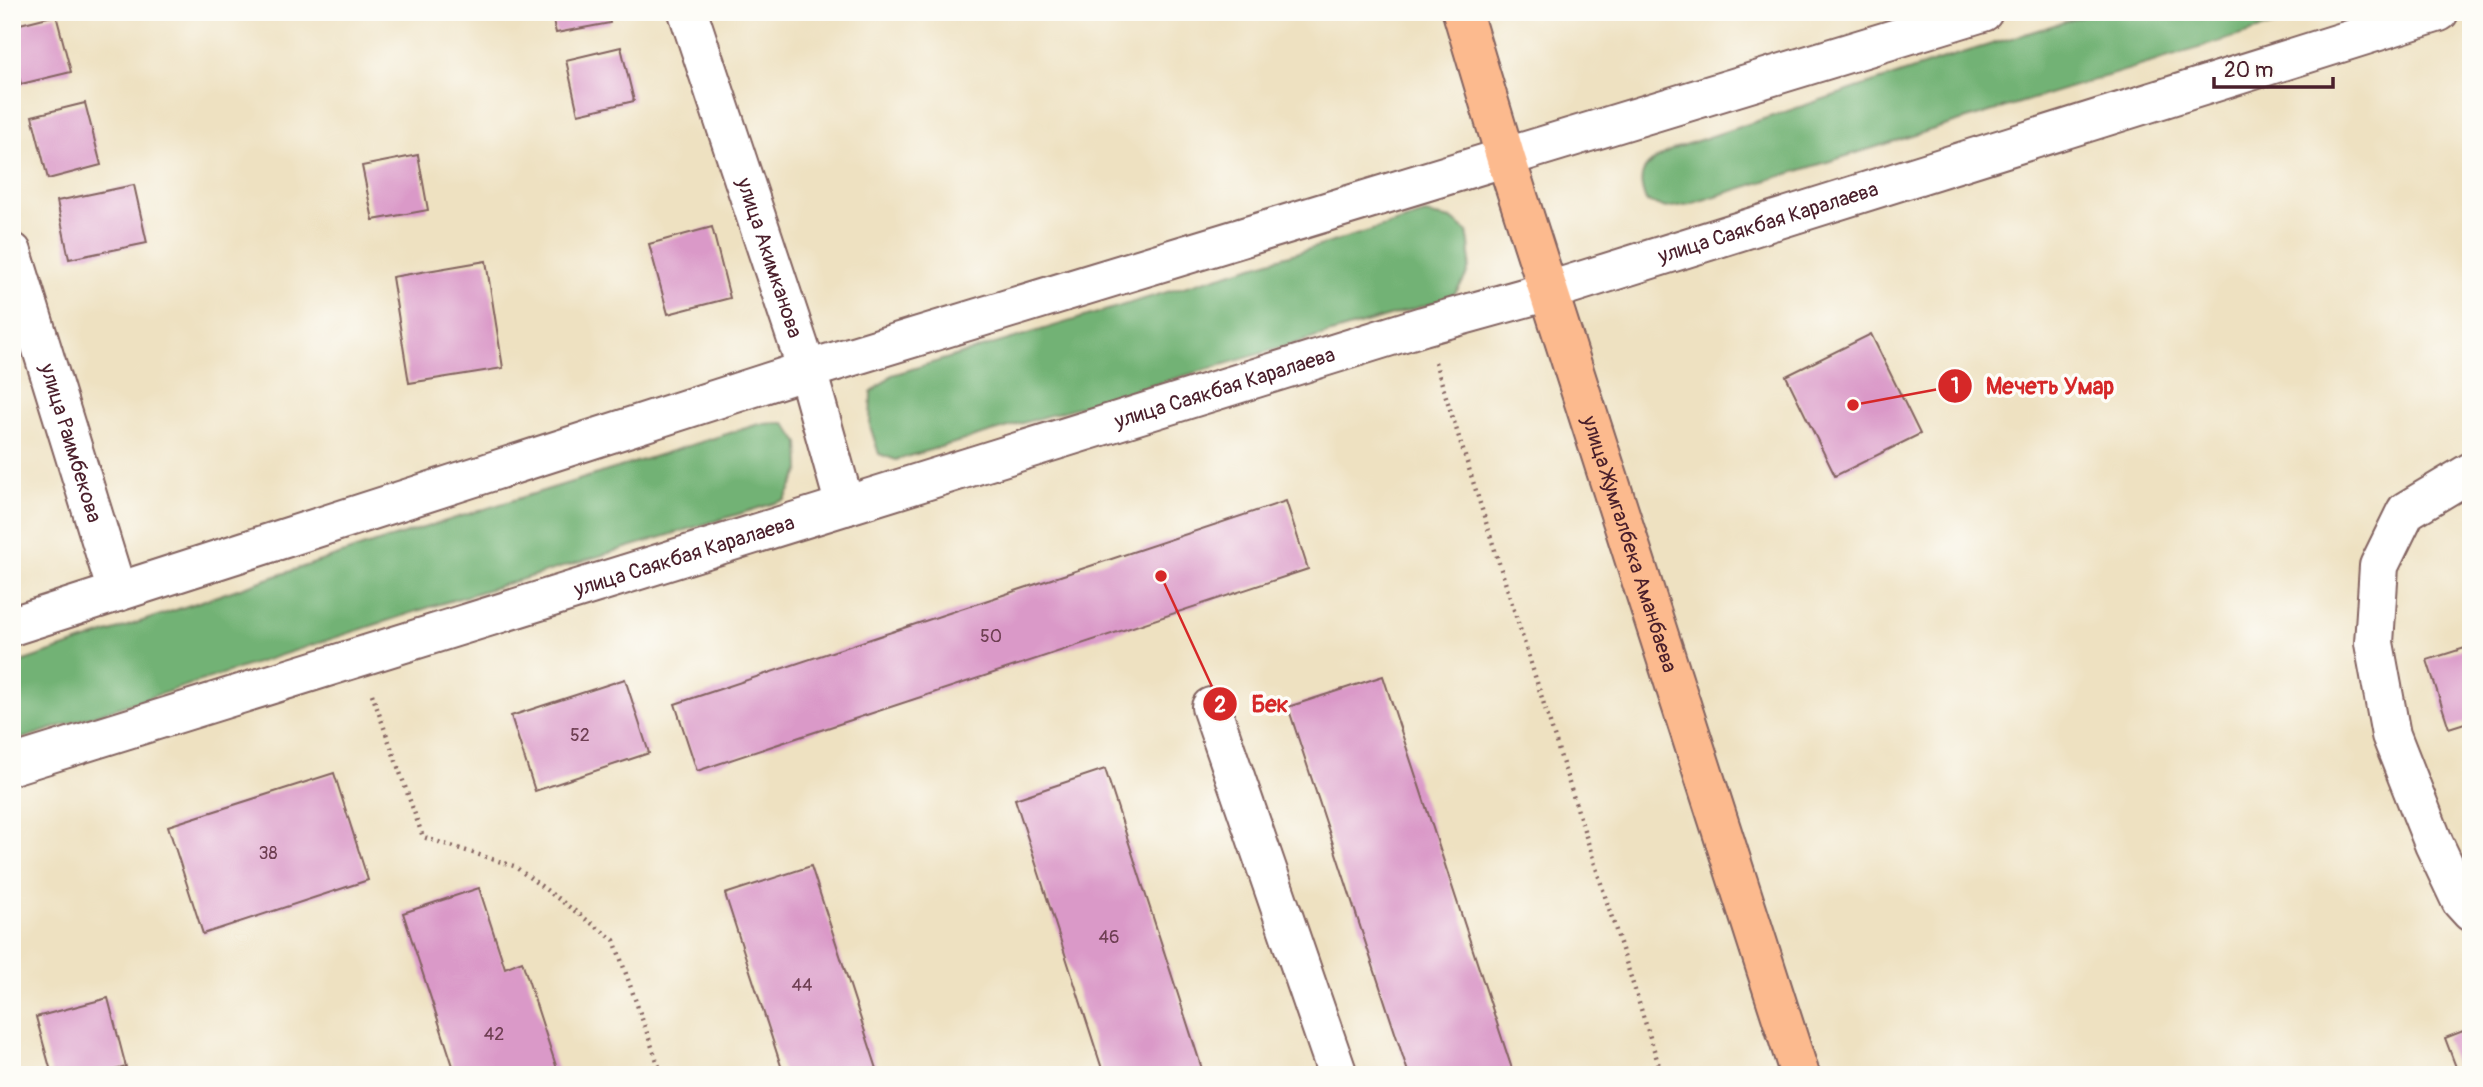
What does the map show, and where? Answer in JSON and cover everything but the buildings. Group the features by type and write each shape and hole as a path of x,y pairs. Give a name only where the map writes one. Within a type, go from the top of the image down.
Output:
{"main road":[{"name":"улица Жумгалбека Аманбаева","path":"1462,12 1506,159 1800,1075"}],"street":[{"name":"улица Акимканова","path":"688,12 807,370 845,506"},
{"path":"12,626 807,370 1983,12"},
{"name":"улица Саякбая Каралаева","path":"12,765 1423,326 1549,291 2439,12"},
{"name":"улица Раимбекова","path":"12,252 117,592"},
{"path":"2471,472 2406,511 2379,566 2374,643 2390,735 2434,844 2462,901 2471,912"},
{"path":"1211,708 1338,1075"}],"path":[{"path":"1423,326 1662,1075"},
{"path":"359,657 423,837 514,866 614,940 662,1075"}],"green space":[{"path":"2097,12 2316,12 1690,204 1666,208 1646,201 1642,190 1642,174 1656,159 1673,149 1956,55"},
{"path":"1425,214 1451,219 1467,231 1469,267 1451,298 896,460 879,454 870,426 871,393 892,375"},
{"path":"785,423 799,443 800,470 785,500 430,607 12,742 12,665 365,546 759,424"}],"place":[{"name":"Мечеть Умар","path":"1853,405"},
{"name":"Бек","path":"1161,576"}]}
